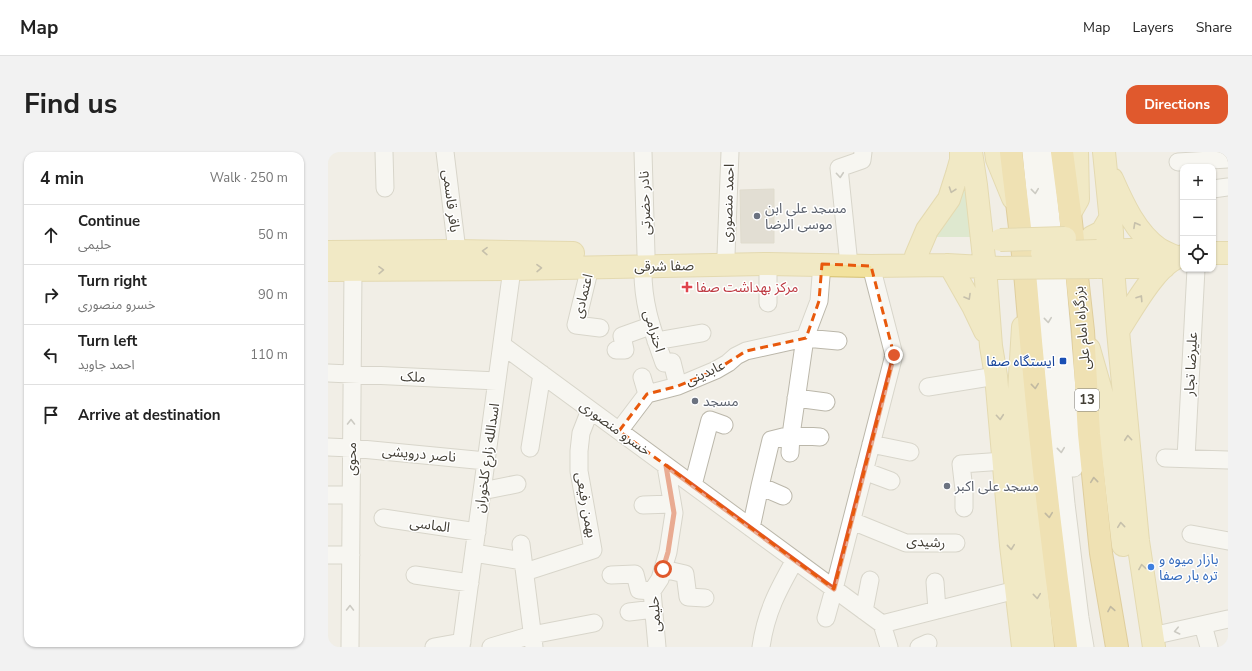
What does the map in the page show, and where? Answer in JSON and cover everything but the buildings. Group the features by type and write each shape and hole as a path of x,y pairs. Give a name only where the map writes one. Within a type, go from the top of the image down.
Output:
{"highway":[{"path":"1011,152 1057,581 1066,647"},
{"name":"بزرگراه امام علی","path":"1062,152 1083,331 1089,434 1101,546 1117,647"}],"main road":[{"path":"916,256 926,230 949,199 961,160 961,152"},
{"path":"971,152 981,230 994,266 991,346 996,376 1011,546 1022,647"},
{"path":"996,152 997,159 1017,208"},
{"path":"1070,213 1078,199 1077,152"},
{"path":"1104,155 1110,217 1102,232 1104,264 1118,331 1149,643"},
{"path":"1104,155 1119,194 1139,231 1170,257"},
{"name":"صفا شرقی","path":"328,252 352,261"},
{"path":"1216,253 1228,253"},
{"name":"صفا شرقی","path":"768,259 822,264 916,256 994,266"},
{"path":"994,266 1104,264 1170,257"},
{"path":"1118,331 1148,285 1170,257"},
{"name":"صفا شرقی","path":"328,270 352,261 459,260 859,260 994,266"},
{"path":"994,266 1104,264"},
{"path":"947,265 952,269 973,306 991,346"},
{"path":"1026,292 1019,392 1026,490 1042,647"},
{"path":"1083,331 1103,398 1114,466 1122,538 1149,643"}],"street":[{"path":"384,152 385,188"},
{"name":"باقر قاسمی","path":"445,152 459,260"},
{"name":"نادر حضرتی","path":"643,152 645,260"},
{"name":"احمد منصوری","path":"726,260 730,152"},
{"path":"826,618 894,355 859,260 839,168 862,160 862,152"},
{"path":"1031,152 1066,504 1085,647"},
{"path":"1044,152 1059,293 1079,528 1097,647"},
{"path":"1178,162 1228,159"},
{"path":"1216,189 1228,187"},
{"path":"768,259 768,303"},
{"name":"اسدالله زارع کلخوران","path":"462,644 513,260"},
{"name":"اعتمادی","path":"592,260 576,325 600,328"},
{"name":"احترامی","path":"645,260 644,293 653,334 664,363 672,362 678,386"},
{"name":"محوی","path":"350,647 352,261"},
{"path":"790,453 791,435 805,338 819,301 822,264"},
{"name":"علیرضا تجار","path":"1186,458 1196,272"},
{"path":"616,350 625,350 622,336 702,333"},
{"name":"عابدینی","path":"647,394 678,386 716,370 746,351 805,338 838,341"},
{"name":"خسرو منصوری","path":"502,345 882,624"},
{"name":"ملک","path":"328,372 497,381"},
{"path":"530,448 542,374"},
{"path":"928,387 996,376"},
{"path":"619,431 647,394 642,377"},
{"path":"796,398 826,402"},
{"name":"بهمن رفیعی","path":"524,567 594,550 579,471 581,433 590,410"},
{"path":"693,485 710,420 724,425"},
{"path":"751,528 771,440 791,435 820,437"},
{"path":"871,444 910,452"},
{"name":"ناصر درویشی","path":"328,447 486,461"},
{"path":"1165,458 1228,460"},
{"path":"964,508 961,464 1004,461"},
{"name":"حلیمی","path":"657,647 652,590 660,580 668,552 674,513 666,466"},
{"path":"864,471 892,481"},
{"path":"482,491 517,484"},
{"path":"760,486 783,496"},
{"path":"328,495 351,495"},
{"path":"643,505 672,504"},
{"name":"الماسی","path":"383,518 477,532"},
{"name":"رشیدی","path":"852,521 906,543 956,543"},
{"path":"1191,534 1228,542"},
{"path":"521,544 533,641"},
{"path":"474,553 524,567"},
{"path":"328,554 351,555"},
{"path":"761,647 763,630 770,608 779,587 795,560"},
{"path":"663,569 685,574 688,597 705,598"},
{"path":"612,576 635,574 639,590 652,590"},
{"path":"415,575 470,583"},
{"path":"864,611 870,580"},
{"path":"935,582 937,610"},
{"path":"889,647 882,624 1016,590"},
{"path":"629,612 654,609"},
{"path":"1149,643 1204,625 1228,619"},
{"path":"491,647 533,641 594,623"},
{"path":"1204,625 1209,647"},
{"path":"434,647 462,644"}],"highlighted area":[{"path":"822,264 871,266 894,355 834,589 619,431 647,394 678,386 716,370 746,351 806,338 819,301"}],"green space":[{"path":"965,177 974,237 931,237"}],"place":[{"name":"مسجد علی ابن موسی الرضا","path":"757,216"},
{"name":"مرکز بهداشت صفا","path":"687,287"},
{"name":"ایستگاه صفا","path":"1063,361"},
{"name":"مسجد","path":"695,401"},
{"name":"مسجد علی اکبر","path":"947,486"},
{"name":"بازار میوه و تره بار صفا","path":"1151,567"}],"route":[{"path":"663,569 668,552 674,513 666,466 834,589 894,355"}]}
